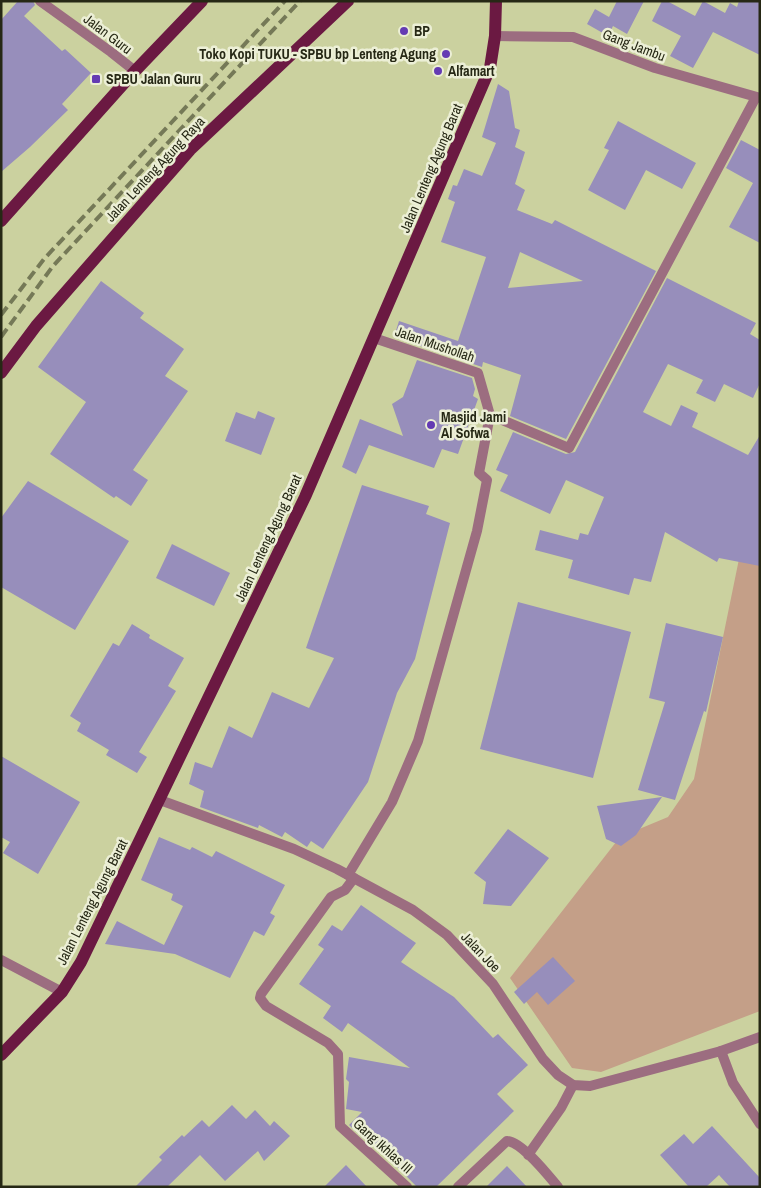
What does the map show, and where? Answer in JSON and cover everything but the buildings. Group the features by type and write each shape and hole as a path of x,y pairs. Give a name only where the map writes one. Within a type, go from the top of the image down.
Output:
{"main road":[{"path":"1,221 135,71 202,1"},
{"name":"Jalan Lenteng Agung Raya","path":"1,373 36,326 190,150 348,1"},
{"name":"Jalan Lenteng Agung Barat","path":"1,1055 12,1046 62,992 96,934 305,497 490,68 501,36 496,1"}],"street":[{"name":"Jalan Guru","path":"40,1 135,71"},
{"name":"Gang Jambu","path":"501,36 573,37 655,68 758,98"},
{"path":"351,877 392,802 418,741 477,531 487,480 479,473 490,413 569,448 758,98"},
{"name":"Jalan Mushollah","path":"374,338 478,373 490,413"},
{"name":"Jalan Joe","path":"160,800 294,849 337,869 413,910 447,935 493,984 543,1059 558,1075 574,1085"},
{"name":"Gang Ikhlas III","path":"351,877 345,890 331,897 265,987 260,998 266,1006 328,1043 338,1054 340,1126 401,1185"},
{"path":"1,960 62,992"},
{"path":"528,1155 561,1108 574,1085 590,1086 721,1051 760,1037"},
{"path":"721,1051 733,1083 760,1124"},
{"path":"458,1187 506,1141 511,1141 528,1155 558,1187"}],"shaded area":[{"path":"739,559 760,563 760,1011 601,1072 572,1068 510,978 620,837 668,817 694,779"}],"railway":[{"path":"1,315 44,259 285,1"},
{"path":"1,337 53,266 300,1"}],"place":[{"name":"BP","path":"404,31"},
{"name":"Toko Kopi TUKU - SPBU bp Lenteng Agung","path":"446,54"},
{"name":"Alfamart","path":"438,71"},
{"name":"SPBU Jalan Guru","path":"96,79"},
{"name":"Masjid Jami Al Sofwa","path":"431,425"}]}
